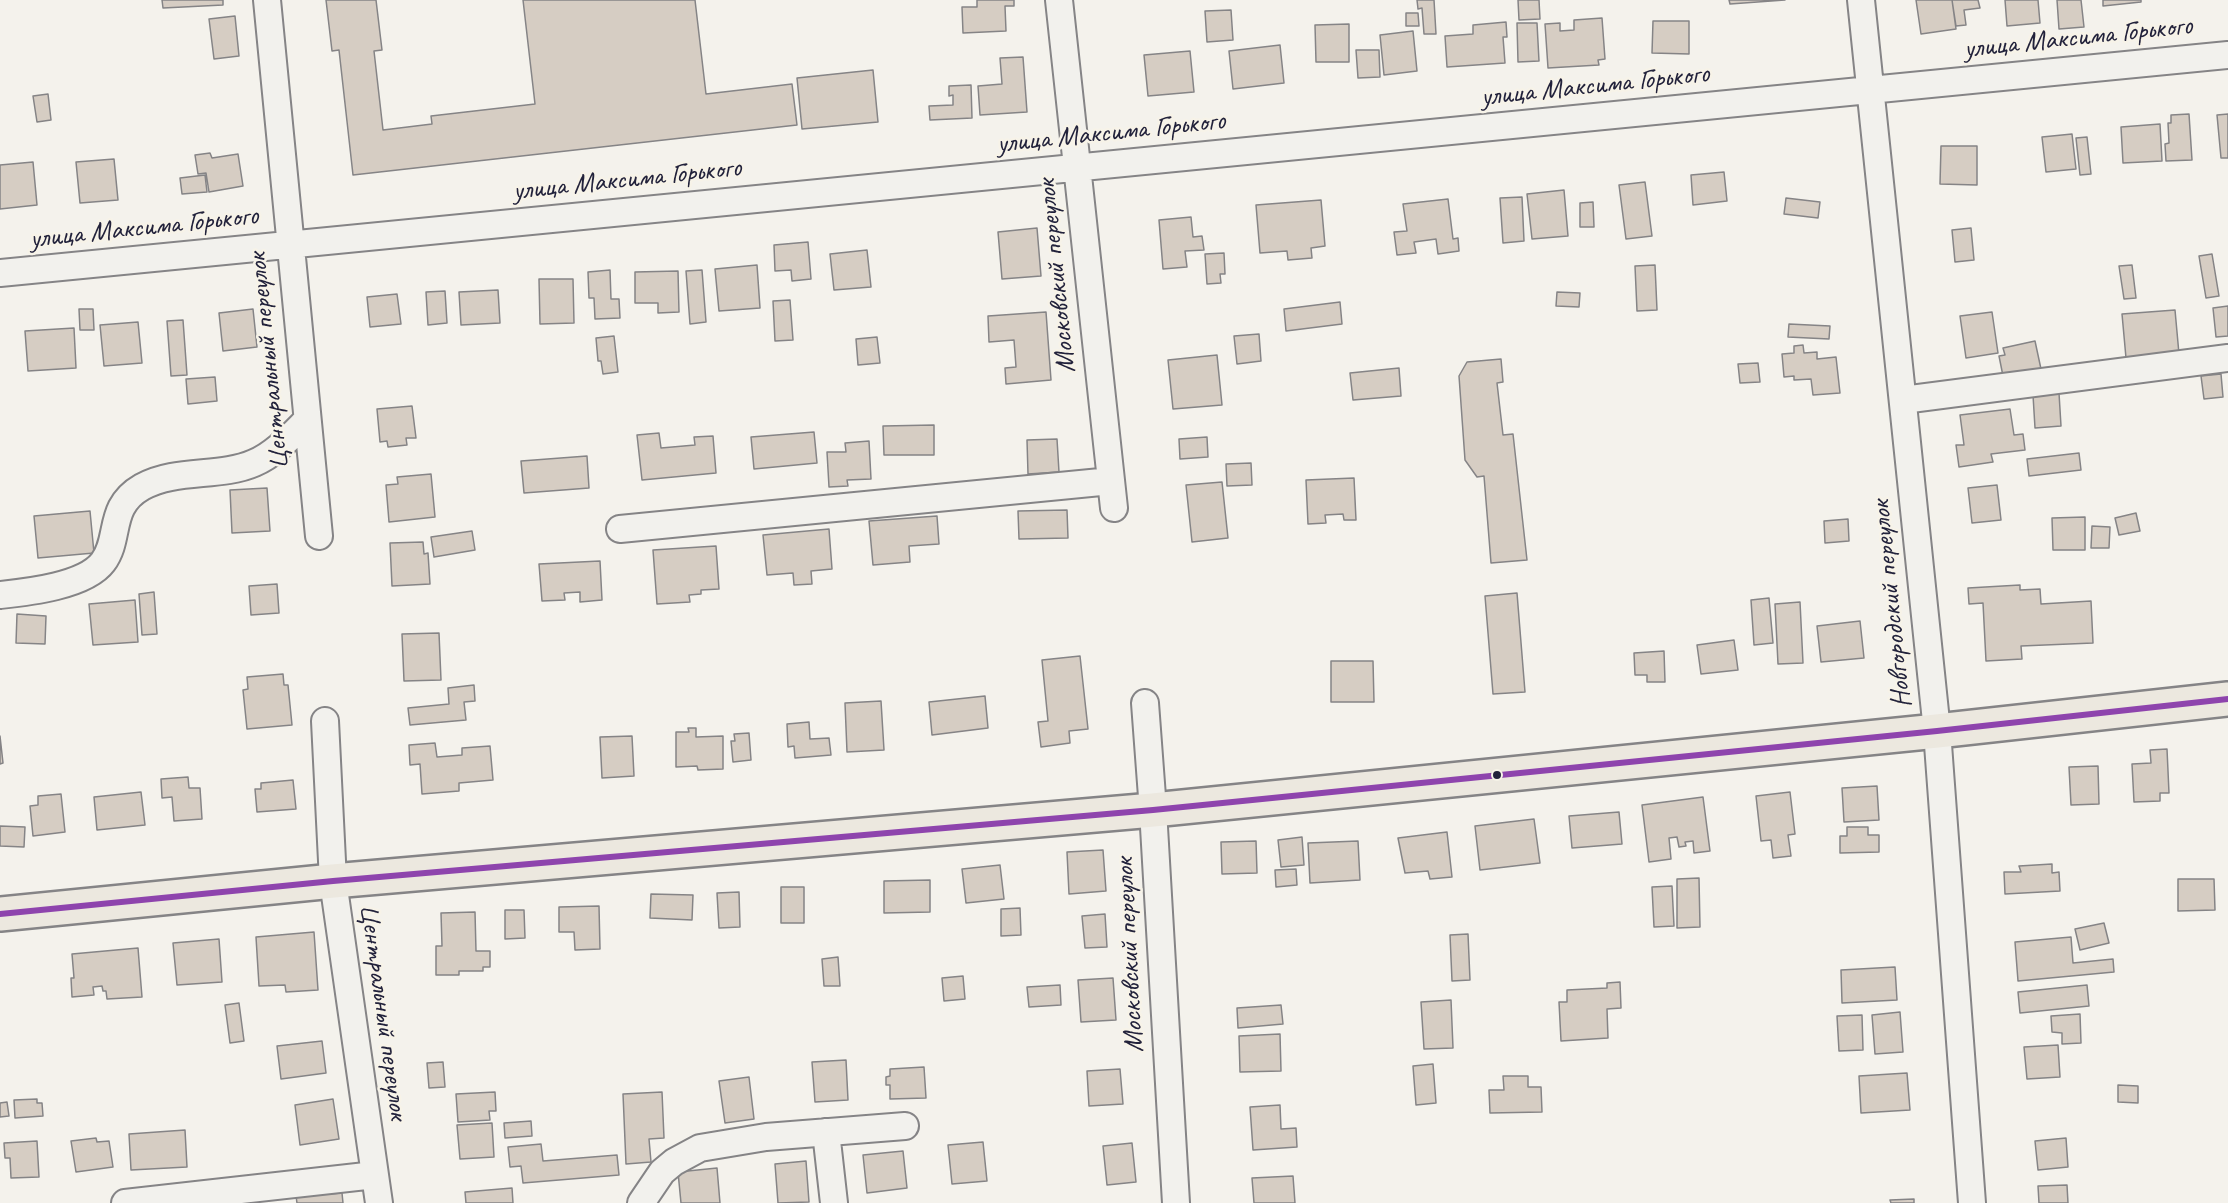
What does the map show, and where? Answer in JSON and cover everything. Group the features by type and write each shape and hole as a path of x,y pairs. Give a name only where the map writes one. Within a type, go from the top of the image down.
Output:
{"main road":[{"path":"0,914 333,881 1153,810 1937,731 2228,699"}],"street":[{"name":"Центральный переулок","path":"267,0 319,536"},
{"name":"Московский переулок","path":"1059,0 1114,508"},
{"name":"Новгородский переулок","path":"1861,0 1937,731 1972,1203"},
{"name":"улица Максима Горького","path":"6,270 289,245 2228,55"},
{"path":"1903,400 2228,358"},
{"path":"0,595 62,585 90,572 104,561 118,515 131,495 140,488 161,480 253,464 270,455 307,420"},
{"path":"620,529 1111,481"},
{"name":"Московский переулок","path":"1145,703 1176,1203"},
{"name":"Центральный переулок","path":"325,721 333,881 379,1203"},
{"path":"641,1203 662,1172 674,1162 700,1148 766,1137 905,1126"},
{"path":"826,1132 834,1203"},
{"path":"125,1203 375,1175"}],"building":[{"path":"162,0 223,0 223,5 163,8"},
{"path":"326,0 376,0 382,50 374,51 383,130 432,124 431,116 535,104 523,0 695,0 706,94 792,84 797,125 353,175 339,50 332,51"},
{"path":"977,0 1014,0 1014,6 1005,6 1006,31 963,33 962,7 977,7"},
{"path":"1417,0 1434,0 1436,34 1424,34 1422,8 1418,9"},
{"path":"1518,0 1539,0 1540,19 1519,20"},
{"path":"1729,0 1785,0 1730,4"},
{"path":"1916,0 1952,0 1956,29 1921,34"},
{"path":"1952,0 1978,0 1980,8 1964,10 1966,25 1956,26"},
{"path":"2005,0 2038,0 2040,23 2007,26"},
{"path":"2057,0 2081,0 2084,27 2059,29"},
{"path":"2103,0 2141,0 2141,2 2103,6"},
{"path":"1231,10 1233,40 1207,42 1205,11"},
{"path":"1406,13 1418,13 1419,26 1406,26"},
{"path":"235,16 239,56 214,59 209,19"},
{"path":"1602,18 1605,59 1598,60 1599,65 1548,68 1545,24 1560,23 1560,31 1574,30 1574,20"},
{"path":"1653,21 1689,21 1689,54 1652,53"},
{"path":"1506,22 1507,37 1503,37 1505,63 1447,67 1445,36 1473,34 1473,25"},
{"path":"1517,23 1537,23 1539,61 1518,62"},
{"path":"1349,24 1349,62 1316,62 1315,25"},
{"path":"1413,31 1417,71 1384,75 1380,35"},
{"path":"1280,45 1284,83 1233,89 1229,51"},
{"path":"1356,50 1379,50 1380,77 1358,78"},
{"path":"1190,51 1194,92 1148,96 1144,55"},
{"path":"1023,57 1027,112 980,115 978,86 1002,84 1000,58"},
{"path":"873,70 878,122 802,129 797,78"},
{"path":"971,85 972,118 930,120 929,106 953,105 953,95 949,96 949,86"},
{"path":"48,94 51,120 37,122 33,96"},
{"path":"2189,114 2192,160 2166,161 2165,144 2169,143 2168,123 2171,123 2171,115"},
{"path":"2228,114 2228,158 2221,158 2217,115"},
{"path":"2160,124 2162,161 2123,163 2121,127"},
{"path":"2072,134 2076,169 2046,172 2042,137"},
{"path":"2087,137 2091,174 2080,175 2076,138"},
{"path":"1941,146 1977,146 1977,185 1940,184"},
{"path":"210,153 212,158 238,154 243,186 209,192 206,173 198,174 195,155"},
{"path":"114,159 118,200 80,203 76,162"},
{"path":"33,162 37,205 0,209 0,165"},
{"path":"1724,172 1727,201 1693,205 1691,175"},
{"path":"205,175 207,192 182,194 180,178"},
{"path":"1645,182 1652,236 1626,239 1619,185"},
{"path":"1564,190 1568,236 1532,239 1527,194"},
{"path":"1522,197 1524,241 1503,243 1500,198"},
{"path":"1786,198 1820,202 1818,218 1784,214"},
{"path":"1448,199 1453,239 1458,238 1459,251 1438,254 1436,239 1414,242 1416,253 1397,255 1394,232 1407,231 1403,204"},
{"path":"1321,200 1325,246 1311,248 1312,258 1288,260 1287,251 1260,253 1256,205"},
{"path":"1593,202 1594,227 1580,227 1580,203"},
{"path":"1191,217 1193,237 1202,236 1204,250 1185,251 1187,267 1163,269 1159,220"},
{"path":"1037,228 1041,276 1002,279 998,232"},
{"path":"1971,228 1974,260 1955,262 1952,230"},
{"path":"808,242 811,279 792,281 791,270 775,271 774,245"},
{"path":"867,250 871,287 834,290 830,254"},
{"path":"1224,253 1225,274 1220,274 1221,283 1207,284 1205,254"},
{"path":"2212,254 2219,296 2206,298 2199,256"},
{"path":"757,265 760,308 719,311 715,269"},
{"path":"1655,265 1657,310 1637,311 1635,266"},
{"path":"2132,265 2136,298 2124,299 2119,266"},
{"path":"610,270 611,299 619,299 620,318 595,319 594,298 589,298 588,272"},
{"path":"702,270 706,322 690,324 686,271"},
{"path":"678,271 679,312 658,313 658,303 635,303 635,272"},
{"path":"539,279 573,279 574,323 540,324"},
{"path":"498,290 500,323 461,325 459,292"},
{"path":"445,291 447,323 428,325 426,292"},
{"path":"1557,292 1580,293 1579,307 1556,306"},
{"path":"397,294 401,324 370,327 367,297"},
{"path":"790,300 793,340 775,341 773,301"},
{"path":"1340,302 1342,324 1286,331 1284,309"},
{"path":"2228,306 2228,336 2216,337 2213,308"},
{"path":"79,309 93,309 94,330 80,330"},
{"path":"253,309 257,347 223,351 219,313"},
{"path":"2175,310 2179,354 2126,358 2122,314"},
{"path":"1046,312 1051,380 1006,384 1005,368 1016,367 1014,340 989,342 988,316"},
{"path":"1992,312 1998,353 1966,358 1960,316"},
{"path":"183,320 187,375 171,376 167,321"},
{"path":"138,322 142,363 104,366 100,325"},
{"path":"1789,324 1830,326 1829,339 1788,337"},
{"path":"74,328 76,368 28,371 25,331"},
{"path":"1259,334 1261,361 1237,364 1234,336"},
{"path":"614,336 618,372 603,374 601,361 598,361 596,338"},
{"path":"877,337 880,363 858,365 856,339"},
{"path":"2035,341 2041,369 2003,376 1999,356 2005,355 2003,348"},
{"path":"1803,345 1804,353 1817,352 1817,359 1836,357 1840,393 1813,395 1811,379 1794,380 1794,376 1784,377 1782,354 1794,353 1794,346"},
{"path":"1217,355 1222,405 1173,409 1168,360"},
{"path":"1501,359 1503,382 1497,383 1503,435 1513,434 1527,560 1491,563 1484,476 1477,477 1465,460 1459,376 1467,362"},
{"path":"1758,363 1760,382 1740,383 1738,364"},
{"path":"1399,368 1401,396 1353,400 1350,373"},
{"path":"2221,374 2223,397 2204,399 2201,376"},
{"path":"215,377 217,401 188,404 186,379"},
{"path":"2059,393 2061,426 2035,428 2033,395"},
{"path":"412,406 416,438 406,438 407,445 388,447 387,441 380,442 377,409"},
{"path":"2010,409 2014,435 2023,434 2025,450 1991,454 1993,462 1959,467 1956,445 1964,445 1960,415"},
{"path":"934,425 934,455 884,455 883,426"},
{"path":"814,432 817,463 754,469 751,437"},
{"path":"659,433 661,448 695,445 694,437 713,436 716,473 642,480 637,435"},
{"path":"1207,437 1208,457 1180,459 1179,439"},
{"path":"1057,439 1059,472 1028,474 1027,440"},
{"path":"869,441 871,479 847,480 848,486 829,487 827,452 846,452 845,443"},
{"path":"2079,453 2081,470 2029,476 2027,459"},
{"path":"587,456 589,488 524,493 521,461"},
{"path":"1251,463 1252,485 1227,486 1226,464"},
{"path":"431,474 435,517 389,522 386,485 398,484 397,477"},
{"path":"1354,478 1356,520 1344,520 1343,514 1325,515 1326,523 1308,524 1306,480"},
{"path":"1222,482 1228,538 1192,542 1186,485"},
{"path":"1997,485 2001,520 1972,523 1968,488"},
{"path":"267,488 270,531 232,533 230,490"},
{"path":"1067,510 1068,538 1019,539 1018,511"},
{"path":"90,511 94,553 38,558 34,516"},
{"path":"2136,513 2140,531 2119,535 2115,518"},
{"path":"937,516 939,544 909,546 910,562 873,565 869,521"},
{"path":"2085,517 2085,550 2053,550 2052,518"},
{"path":"1848,519 1849,541 1825,543 1824,521"},
{"path":"2092,526 2110,527 2109,548 2091,548"},
{"path":"829,529 832,569 811,571 812,584 794,585 793,573 767,575 763,535"},
{"path":"472,531 475,550 434,557 431,537"},
{"path":"423,542 424,554 428,553 430,584 392,586 390,543"},
{"path":"716,546 719,589 701,590 701,594 689,595 690,602 657,604 653,550"},
{"path":"600,561 602,600 580,602 580,592 564,593 565,600 542,601 539,564"},
{"path":"277,584 279,613 251,615 249,586"},
{"path":"2020,585 2020,590 2040,589 2041,604 2091,601 2093,643 2021,646 2022,659 1986,661 1983,603 1969,604 1968,588"},
{"path":"154,592 157,634 142,635 139,594"},
{"path":"1517,593 1525,692 1493,694 1485,596"},
{"path":"1769,598 1773,643 1754,645 1751,600"},
{"path":"135,600 138,642 93,645 89,604"},
{"path":"1800,602 1803,663 1778,664 1775,604"},
{"path":"17,614 46,616 45,644 16,643"},
{"path":"1860,621 1864,658 1821,662 1817,626"},
{"path":"439,633 441,680 404,681 402,634"},
{"path":"1734,640 1738,670 1701,674 1697,645"},
{"path":"1664,651 1665,682 1647,682 1647,675 1635,675 1634,653"},
{"path":"1080,656 1088,729 1069,731 1070,743 1041,747 1038,722 1048,721 1042,660"},
{"path":"1331,661 1373,661 1374,702 1331,702"},
{"path":"283,674 284,685 288,685 292,725 247,729 243,690 248,689 247,677"},
{"path":"474,685 475,701 464,702 466,720 410,725 408,708 449,704 448,688"},
{"path":"985,696 988,728 932,735 929,702"},
{"path":"881,701 884,750 847,752 845,703"},
{"path":"809,722 810,739 829,738 831,755 795,758 794,746 788,747 787,724"},
{"path":"688,728 696,728 696,737 723,736 723,769 698,770 697,766 676,767 676,732 689,732"},
{"path":"749,733 751,760 733,762 731,741 735,741 734,734"},
{"path":"0,736 3,763 0,764"},
{"path":"632,736 634,776 602,778 600,737"},
{"path":"435,743 437,757 462,755 462,748 490,746 493,780 459,783 459,791 422,794 420,764 410,765 409,745"},
{"path":"2167,749 2169,793 2160,793 2160,801 2134,802 2132,764 2151,763 2150,750"},
{"path":"2098,766 2099,804 2071,805 2069,767"},
{"path":"188,777 189,788 200,788 202,819 174,821 172,797 162,798 161,779"},
{"path":"293,780 296,809 257,812 255,789 261,789 261,783"},
{"path":"1877,786 1879,820 1844,822 1842,788"},
{"path":"141,792 145,825 97,830 94,797"},
{"path":"1790,792 1795,834 1788,835 1791,856 1773,858 1771,840 1761,841 1756,796"},
{"path":"61,794 65,832 33,836 30,806 38,805 38,796"},
{"path":"1703,797 1710,851 1694,853 1693,841 1685,842 1686,846 1679,847 1677,837 1669,838 1671,859 1649,862 1642,805"},
{"path":"1619,812 1622,844 1572,848 1569,816"},
{"path":"1534,819 1540,863 1480,870 1475,826"},
{"path":"0,826 25,827 24,847 0,846"},
{"path":"1847,827 1868,827 1868,835 1879,835 1879,852 1840,853 1840,836 1847,836"},
{"path":"1447,832 1452,877 1430,879 1428,871 1405,873 1398,838"},
{"path":"1302,837 1304,865 1281,867 1278,840"},
{"path":"1256,841 1257,873 1222,874 1221,842"},
{"path":"1358,841 1360,880 1310,883 1308,843"},
{"path":"1103,850 1106,891 1069,894 1067,852"},
{"path":"2052,864 2052,873 2059,872 2060,891 2005,894 2004,872 2021,872 2019,866"},
{"path":"1000,865 1004,899 966,903 962,869"},
{"path":"1296,869 1297,885 1276,887 1275,870"},
{"path":"1699,878 1700,927 1677,928 1677,879"},
{"path":"2178,879 2214,879 2215,910 2178,911"},
{"path":"930,880 930,912 884,913 884,881"},
{"path":"1672,886 1674,926 1654,927 1652,887"},
{"path":"781,887 804,887 804,923 781,923"},
{"path":"739,892 740,927 719,928 717,893"},
{"path":"651,894 693,895 692,920 650,918"},
{"path":"599,906 600,949 575,950 574,932 559,932 559,907"},
{"path":"1020,908 1021,935 1001,936 1001,909"},
{"path":"505,910 524,910 525,938 505,939"},
{"path":"475,912 476,951 490,951 490,967 483,967 483,971 459,971 459,975 436,975 436,946 442,946 441,913"},
{"path":"1105,914 1107,947 1085,948 1082,916"},
{"path":"2104,923 2109,943 2080,950 2075,929"},
{"path":"314,932 318,990 286,992 285,985 259,986 256,937"},
{"path":"1468,934 1470,980 1452,981 1450,935"},
{"path":"2071,937 2073,963 2113,959 2114,972 2018,981 2015,942"},
{"path":"219,939 222,982 177,985 173,943"},
{"path":"138,948 142,997 107,999 106,991 103,991 102,986 93,987 94,995 72,997 71,978 74,978 72,954"},
{"path":"838,957 840,986 824,986 822,959"},
{"path":"1895,967 1897,1000 1842,1003 1841,970"},
{"path":"963,976 965,999 944,1001 942,978"},
{"path":"1113,978 1116,1020 1081,1022 1078,980"},
{"path":"1620,982 1621,1008 1607,1009 1608,1038 1561,1041 1559,1002 1567,1002 1567,990 1607,988 1607,983"},
{"path":"1060,985 1061,1005 1029,1007 1027,987"},
{"path":"2087,985 2089,1006 2020,1013 2018,992"},
{"path":"1451,1000 1453,1048 1424,1049 1421,1002"},
{"path":"239,1003 244,1041 230,1043 225,1005"},
{"path":"1281,1005 1283,1024 1238,1028 1237,1008"},
{"path":"1900,1012 1903,1052 1875,1054 1872,1015"},
{"path":"2080,1014 2081,1043 2062,1044 2062,1033 2052,1032 2051,1016"},
{"path":"1862,1015 1863,1050 1839,1051 1837,1016"},
{"path":"1280,1034 1281,1071 1240,1072 1239,1036"},
{"path":"322,1041 326,1073 281,1079 277,1046"},
{"path":"2058,1045 2060,1077 2027,1079 2024,1047"},
{"path":"846,1060 848,1100 815,1102 812,1062"},
{"path":"443,1062 445,1087 429,1088 427,1063"},
{"path":"1433,1064 1436,1103 1416,1105 1413,1066"},
{"path":"924,1067 926,1098 890,1099 890,1085 886,1085 886,1077 890,1076 890,1069"},
{"path":"1120,1069 1123,1104 1089,1106 1087,1071"},
{"path":"1907,1073 1910,1110 1861,1113 1859,1076"},
{"path":"1503,1076 1528,1076 1528,1087 1541,1087 1542,1112 1490,1113 1489,1090 1504,1090"},
{"path":"749,1077 754,1119 725,1123 719,1081"},
{"path":"2118,1085 2138,1086 2138,1103 2118,1102"},
{"path":"495,1092 496,1111 489,1111 490,1120 458,1122 456,1094"},
{"path":"662,1092 664,1138 649,1139 651,1162 626,1164 623,1094"},
{"path":"37,1099 37,1103 42,1103 43,1116 15,1118 14,1100"},
{"path":"333,1099 339,1139 300,1145 295,1105"},
{"path":"7,1102 9,1116 0,1117 0,1103"},
{"path":"1280,1105 1281,1129 1296,1128 1297,1147 1253,1150 1250,1107"},
{"path":"531,1121 532,1136 505,1138 504,1123"},
{"path":"492,1123 494,1157 460,1159 457,1125"},
{"path":"185,1130 187,1167 131,1170 129,1134"},
{"path":"96,1138 97,1142 109,1141 113,1167 76,1172 71,1141"},
{"path":"2066,1138 2068,1167 2038,1170 2035,1141"},
{"path":"37,1141 39,1177 11,1178 10,1158 5,1158 4,1143"},
{"path":"983,1142 987,1181 952,1184 948,1145"},
{"path":"1132,1143 1136,1182 1107,1185 1103,1146"},
{"path":"541,1144 543,1161 617,1155 619,1175 523,1183 521,1166 510,1167 508,1147"},
{"path":"903,1151 907,1188 867,1193 863,1155"},
{"path":"806,1161 809,1202 778,1203 775,1164"},
{"path":"717,1168 720,1203 681,1203 678,1172"},
{"path":"1293,1176 1295,1203 1254,1203 1252,1178"},
{"path":"2067,1185 2068,1203 2039,1203 2038,1186"},
{"path":"512,1188 513,1203 466,1203 465,1192"},
{"path":"342,1193 343,1203 297,1203 296,1196"},
{"path":"1914,1199 1914,1203 1891,1203 1890,1200"}],"transit line":[{"path":"0,914 333,881 1153,810 1937,731 2228,699"}]}
